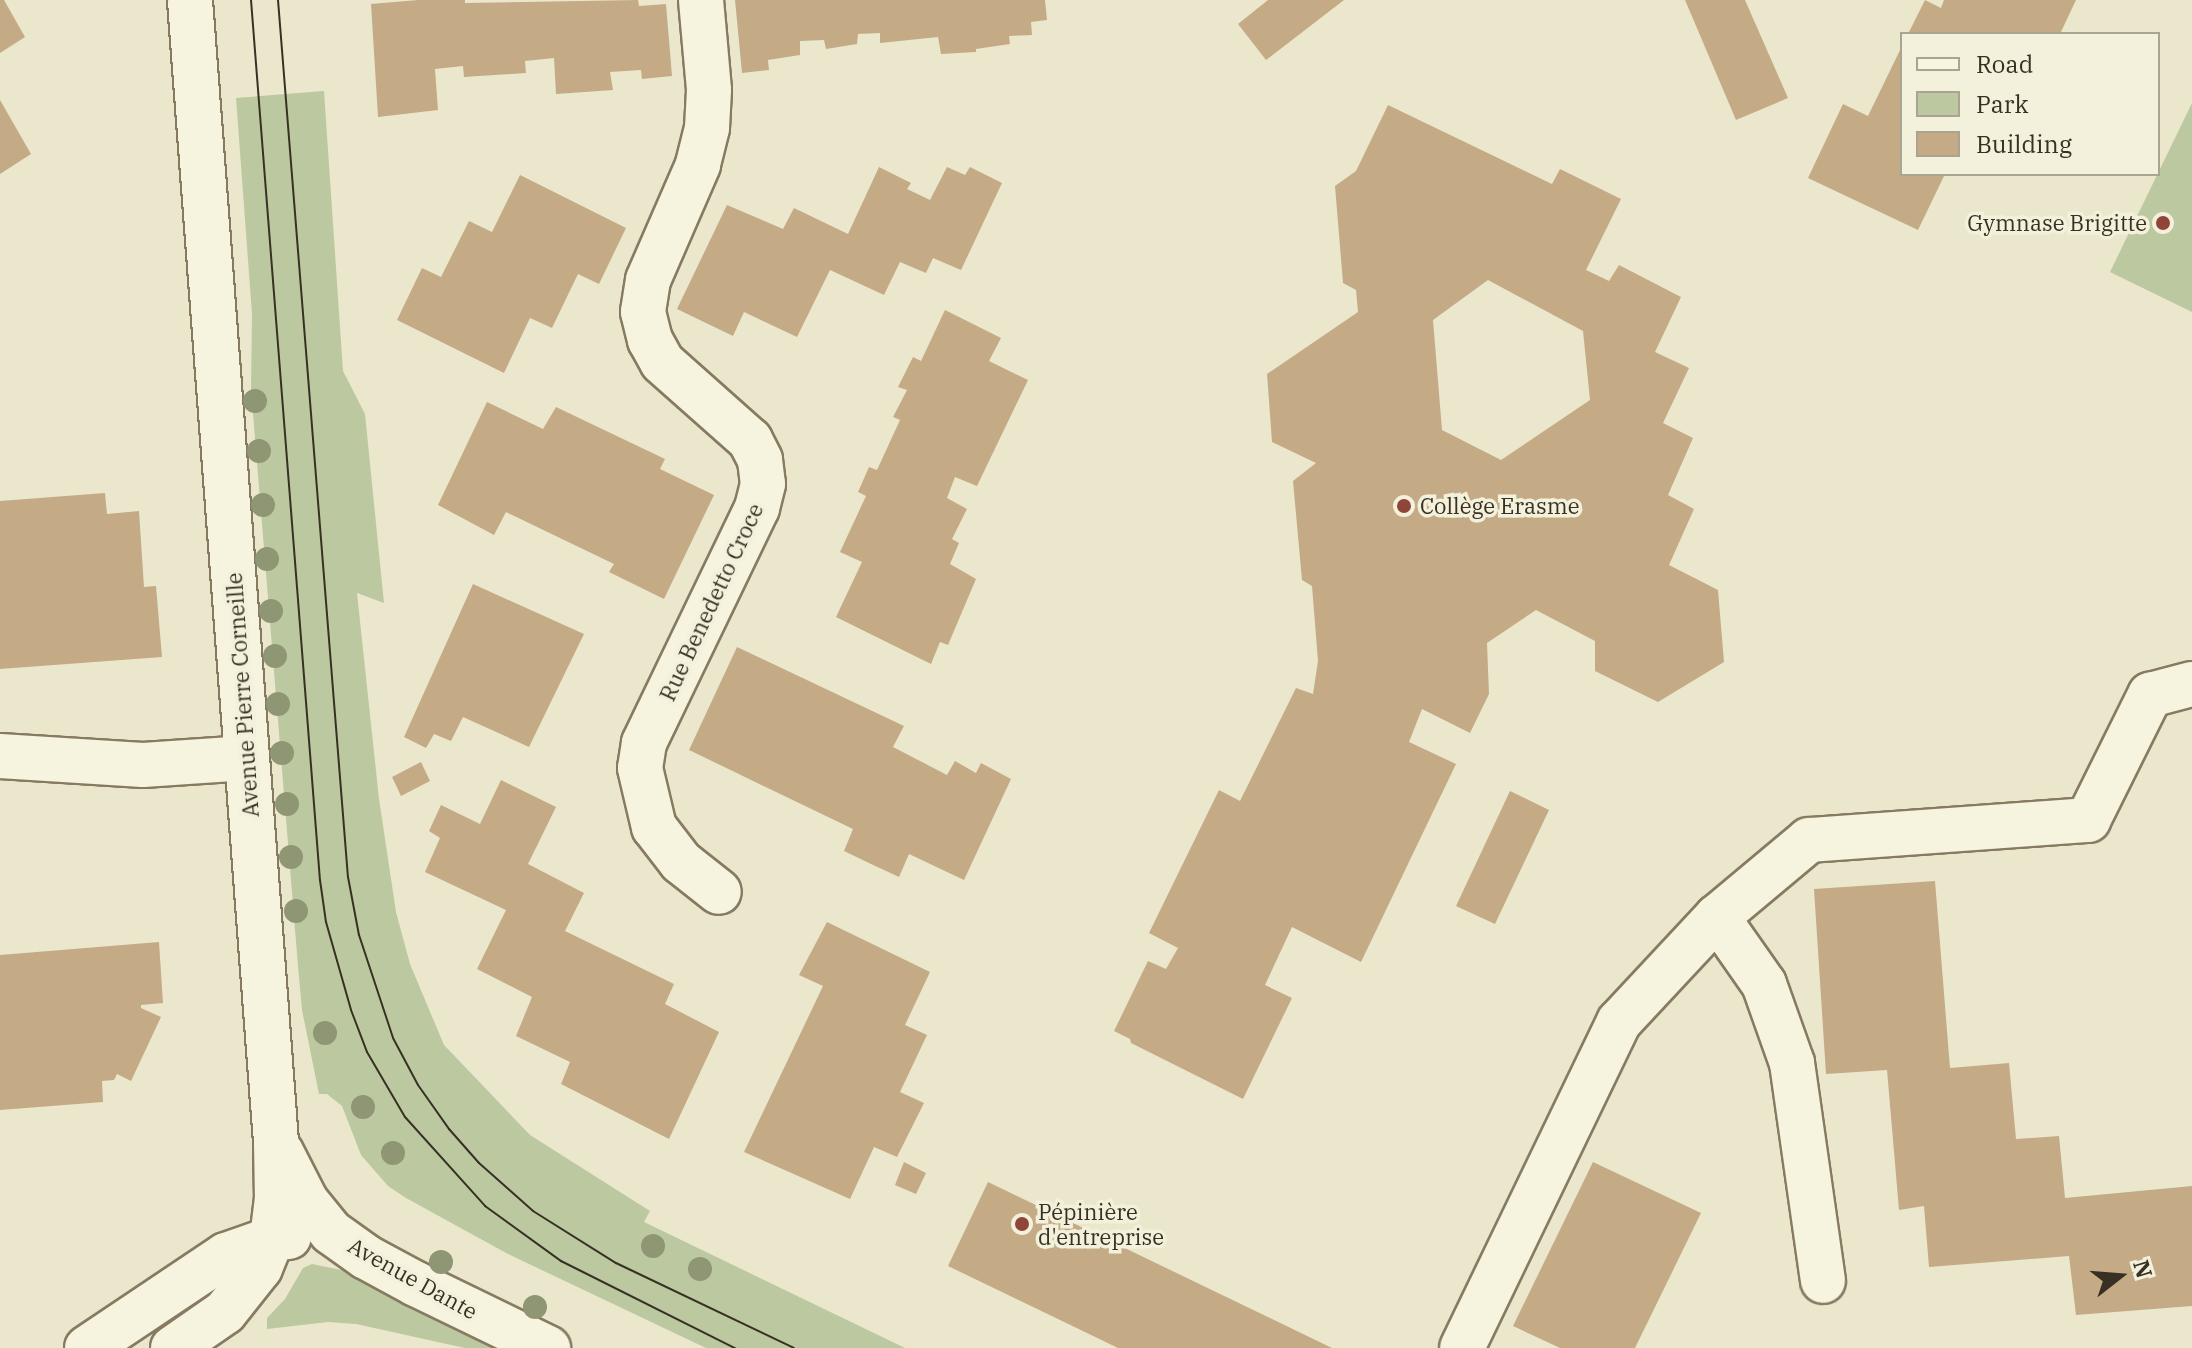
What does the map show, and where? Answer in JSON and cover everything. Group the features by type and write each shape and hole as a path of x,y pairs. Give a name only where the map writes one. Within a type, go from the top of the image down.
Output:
{"street":[{"name":"Avenue Pierre Corneille","path":"173,1348 225,1312 260,1268 272,1239 277,1200 276,1142 190,0"},
{"name":"Rue Benedetto Croce","path":"701,0 709,90 707,128 698,165 648,280 643,312 650,340 662,362 750,440 760,460 763,484 757,508 644,743 640,768 654,827 681,862 719,892"},
{"path":"1462,1348 1619,1022 1717,917 1809,840 2088,820 2150,695 2192,684"},
{"path":"0,756 143,765 247,758"},
{"path":"1717,917 1764,984 1792,1063 1823,1281"},
{"name":"Avenue Dante","path":"276,1142 306,1201 331,1232 366,1257 416,1284 548,1348"},
{"path":"87,1348 226,1255 272,1239 331,1232"}],"green space":[{"path":"324,91 343,371 365,414 384,603 357,593 379,799 396,912 410,964 444,1045 530,1135 650,1211 644,1222 905,1348 706,1348 508,1254 406,1198 388,1186 361,1155 342,1106 327,1094 319,1094 302,1010 298,966 251,389 252,314 236,98"},
{"name":"Gymnase Brigitte","path":"2192,103 2192,312 2110,272 2157,176 2160,176 2160,169"},
{"path":"312,1264 361,1274 518,1348 465,1348 356,1324 328,1322 267,1329 267,1318 285,1299 303,1268"}],"building":[{"path":"0,0 4,0 25,37 0,53"},
{"path":"465,0 465,3 638,0 639,6 666,4 672,76 642,79 641,70 610,72 613,90 556,94 554,58 525,61 526,73 464,77 463,66 435,69 438,110 378,117 371,4"},
{"path":"735,0 1045,0 1047,20 1031,22 1032,35 1009,36 1010,44 976,49 976,52 941,54 938,37 880,43 880,33 858,34 857,44 826,49 824,40 800,41 800,55 768,60 769,70 742,73"},
{"path":"1268,0 1344,0 1266,60 1238,24"},
{"path":"1685,0 1745,0 1788,98 1736,120"},
{"path":"1925,0 1941,8 1944,0 2076,0 2061,32 1909,32"},
{"path":"1900,50 1900,176 1944,176 1918,230 1808,178 1843,104 1868,116"},
{"path":"0,100 31,154 0,174"},
{"path":"1388,105 1552,184 1560,169 1621,199 1586,270 1609,281 1619,265 1681,297 1655,352 1689,368 1663,423 1693,438 1668,495 1694,509 1669,565 1718,590 1724,662 1658,702 1595,671 1595,641 1536,610 1487,643 1489,694 1470,733 1422,709 1409,742 1456,764 1361,962 1292,927 1265,985 1292,998 1243,1099 1131,1043 1130,1039 1114,1031 1148,961 1166,969 1178,948 1149,933 1219,790 1240,801 1296,688 1313,694 1318,661 1312,586 1302,580 1293,481 1316,463 1272,442 1267,374 1358,312 1356,290 1343,283 1335,186 1356,171","holes":["1488,280 1583,331 1590,400 1501,460 1442,430 1433,320"]},
{"path":"879,167 911,183 907,189 930,200 947,167 965,175 970,167 1002,183 961,270 933,258 926,273 900,262 884,295 830,270 797,337 744,312 733,336 677,309 727,205 783,229 794,208 848,234"},
{"path":"520,175 626,228 599,284 578,274 552,328 530,318 504,373 397,320 422,268 441,277 469,221 492,232"},
{"path":"945,310 1001,338 989,361 1028,380 977,486 955,477 947,498 967,509 952,539 959,543 950,564 976,579 948,645 940,642 931,664 836,617 862,562 840,552 866,496 858,492 869,467 877,470 900,420 893,417 907,390 898,387 913,357 921,361"},
{"path":"487,402 543,429 556,407 665,459 660,469 714,495 664,599 609,572 614,564 506,512 494,535 438,505"},
{"path":"105,493 107,514 139,511 144,587 156,586 162,657 0,669 0,501"},
{"path":"473,584 584,634 529,747 463,717 451,741 434,734 426,748 404,737"},
{"path":"737,647 904,726 893,747 947,775 955,761 976,773 981,763 1011,779 964,880 909,854 899,877 871,864 844,851 853,829 689,750"},
{"path":"421,762 430,781 401,796 392,777"},
{"path":"501,780 556,807 528,864 584,893 565,931 674,984 665,1004 719,1032 669,1139 561,1084 570,1062 516,1036 532,997 477,969 506,910 425,872 440,838 429,831 441,805 480,824"},
{"path":"1510,791 1549,810 1495,924 1456,906"},
{"path":"1935,881 1950,1068 2009,1063 2016,1139 2059,1136 2065,1198 2192,1186 2192,1306 2076,1315 2069,1256 1929,1267 1924,1206 1899,1210 1887,1070 1826,1074 1814,889"},
{"path":"827,922 930,972 905,1025 927,1035 900,1092 924,1103 897,1157 874,1147 850,1199 744,1152 823,986 799,975"},
{"path":"159,942 163,1003 141,1005 141,1008 161,1017 131,1081 117,1074 114,1080 102,1081 103,1102 0,1110 0,955"},
{"path":"904,1162 926,1173 916,1194 895,1185"},
{"path":"1593,1162 1701,1213 1635,1348 1560,1348 1513,1326"},
{"name":"Pépinière d'entreprise","path":"988,1182 1332,1348 1118,1348 948,1266"}],"tram line":[{"path":"251,0 320,880 326,922 351,1010 367,1052 405,1117 485,1206 561,1261 735,1348"},
{"path":"278,0 348,877 359,935 393,1038 418,1085 449,1129 479,1163 533,1211 616,1263 794,1348"}],"place":[{"name":"Gymnase Brigitte","path":"2163,223"},
{"name":"Collège Erasme","path":"1404,506"},
{"name":"Pépinière d'entreprise","path":"1022,1224"}]}
